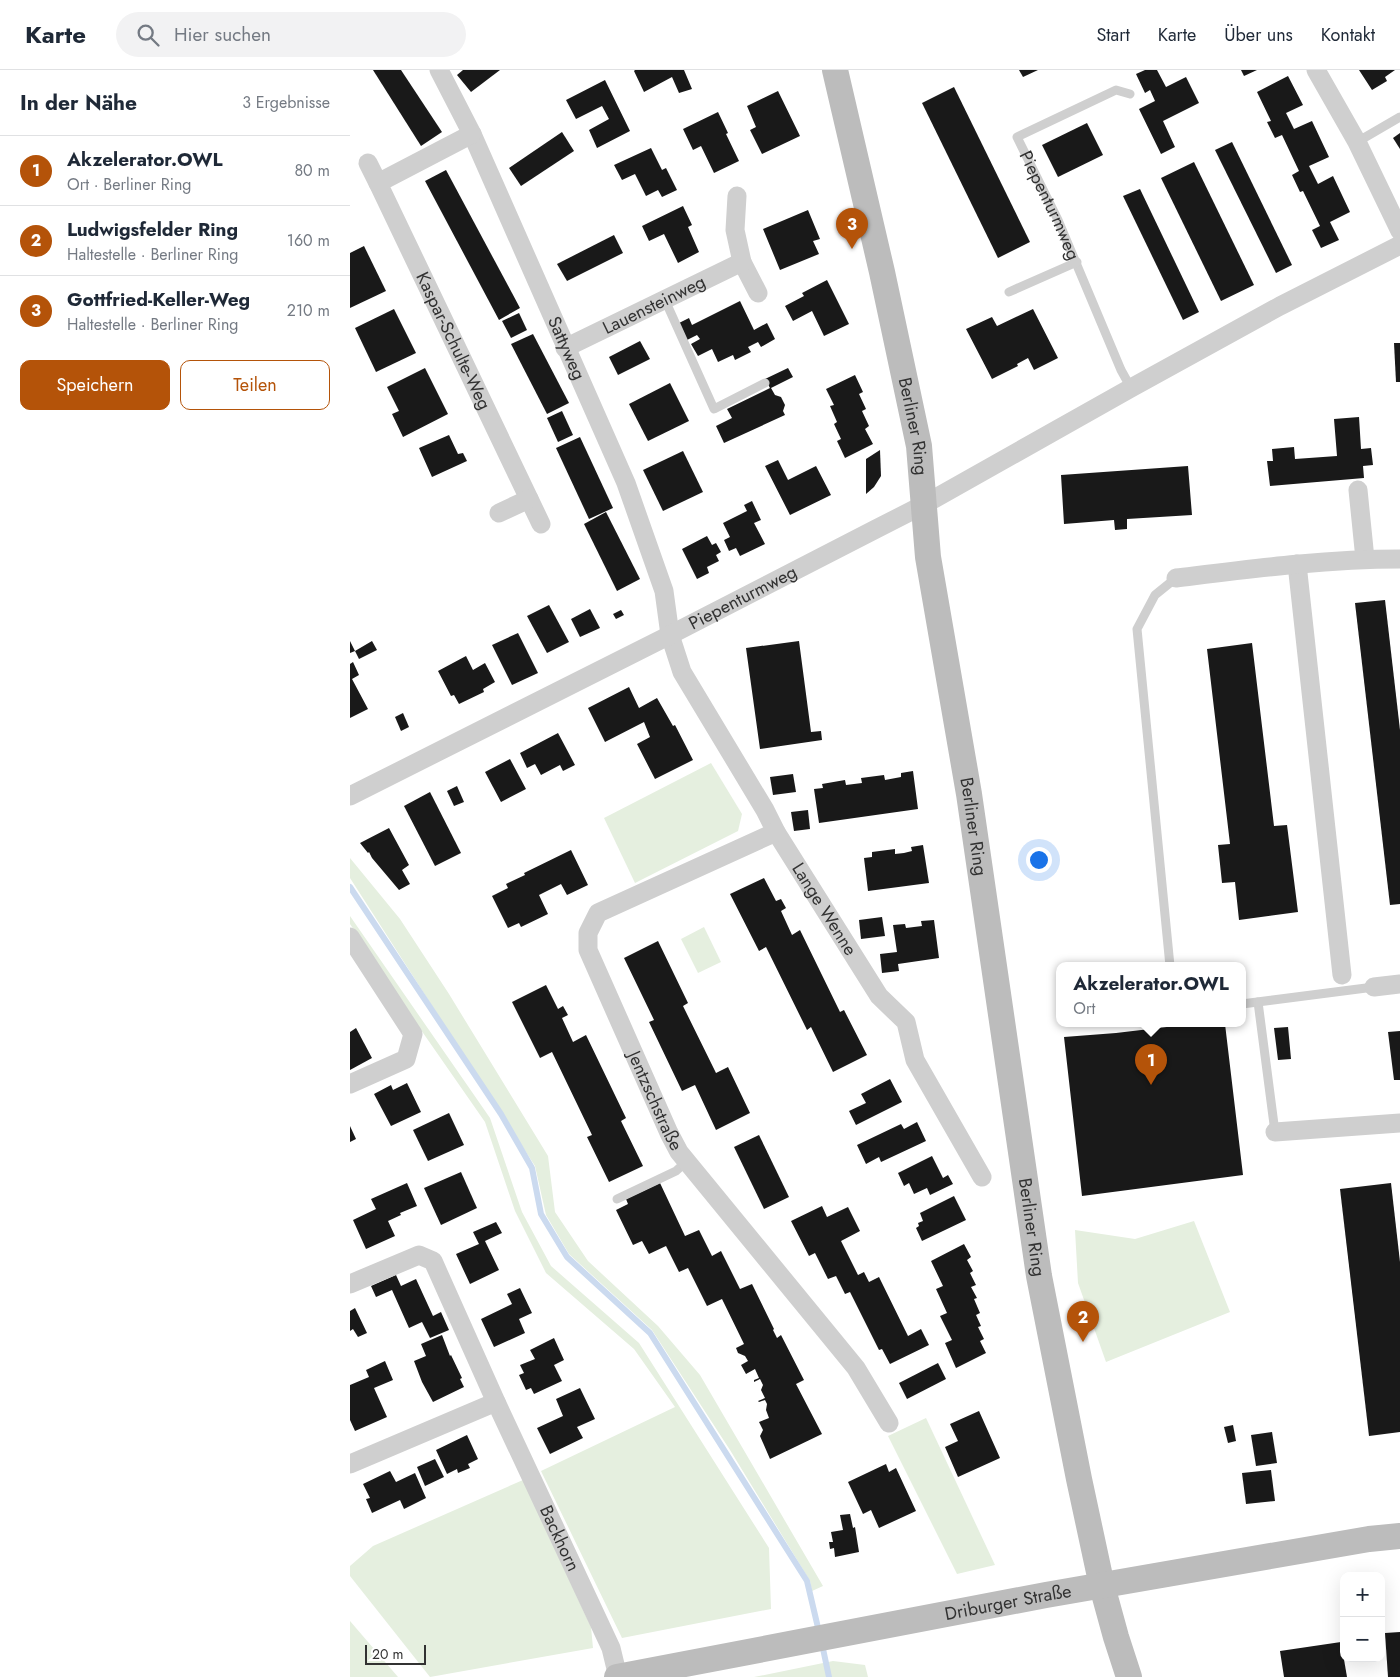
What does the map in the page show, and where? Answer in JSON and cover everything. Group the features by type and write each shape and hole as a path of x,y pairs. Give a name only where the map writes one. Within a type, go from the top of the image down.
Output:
{"main road":[{"name":"Berliner Ring","path":"834,70 882,272 919,446 928,557 969,794 1039,1276 1102,1586 1116,1637 1130,1677"},
{"name":"Driburger Straße","path":"618,1677 1046,1595 1369,1539 1400,1536"}],"street":[{"name":"Sattyweg","path":"439,70 472,134 626,483 664,591 670,635"},
{"path":"1316,70 1357,142 1400,231"},
{"path":"378,183 472,134"},
{"name":"Kaspar-Schulte-Weg","path":"368,163 541,524"},
{"path":"737,196 735,230 742,262 758,293"},
{"name":"Piepenturmweg","path":"350,796 670,635 924,504 1280,306 1400,244"},
{"name":"Lauensteinweg","path":"566,348 742,262"},
{"path":"1358,490 1365,559"},
{"path":"499,513 529,499"},
{"path":"1176,578 1297,564 1365,559 1400,559"},
{"path":"1297,564 1342,975"},
{"name":"Lange Wenne","path":"670,635 682,672 776,832 879,996 906,1022 915,1060 982,1177"},
{"name":"Jentzschstraße","path":"776,832 598,913 588,933 588,950 679,1152 856,1368 889,1423"},
{"path":"350,937 413,1034 406,1059 350,1084"},
{"path":"1374,987 1400,984"},
{"path":"1275,1132 1400,1123"},
{"name":"Backhorn","path":"350,1284 419,1255 433,1261 496,1402 611,1648 618,1677"},
{"path":"350,1464 496,1402"}],"lane":[{"name":"Piepenturmweg","path":"1130,94 1116,90 1017,137 1058,220 1121,370 1131,388"},
{"path":"1357,142 1400,117"},
{"path":"1009,292 1076,262"},
{"path":"665,300 714,408 765,384"},
{"path":"1170,962 1137,629 1155,595 1176,578"},
{"path":"1246,1004 1374,987"},
{"path":"1258,1002 1275,1132"},
{"path":"617,1199 641,1190 676,1171 687,1161"}],"green space":[{"path":"711,763 742,814 738,831 635,883 604,818"},
{"path":"350,858 400,919 449,994 548,1156 555,1212 588,1261 658,1326 700,1375 823,1586 812,1591 810,1581 730,1450 652,1330 569,1254 546,1215 535,1166 350,878"},
{"path":"350,916 490,1118 522,1212 551,1266 639,1343 769,1548 771,1609 622,1638 541,1471 675,1407 634,1349 546,1273 515,1211 485,1122 350,924"},
{"path":"704,927 721,962 698,973 681,939"},
{"path":"1194,1221 1230,1312 1106,1362 1078,1283 1075,1230 1135,1239"},
{"path":"926,1418 995,1565 957,1574 888,1436"},
{"path":"523,1480 591,1627 593,1648 430,1677 350,1576 350,1566 373,1546"},
{"path":"350,1621 398,1677 350,1677"},
{"path":"833,1661 865,1665 868,1677 754,1677"}],"building":[{"path":"373,70 401,70 442,132 421,146"},
{"path":"463,70 500,70 471,92 457,75"},
{"path":"635,70 684,70 692,89 679,93 672,77 644,92"},
{"path":"1019,70 1038,70 1023,77"},
{"path":"1145,70 1157,70 1166,87 1186,77 1199,103 1163,121 1175,147 1161,154 1139,109 1155,101 1150,90 1145,93 1136,74"},
{"path":"1241,70 1257,70 1244,76"},
{"path":"1359,70 1395,70 1385,77 1387,81 1372,90"},
{"path":"1288,76 1303,105 1286,113 1294,129 1312,121 1329,157 1309,166 1318,184 1333,176 1350,212 1330,222 1339,240 1321,248 1312,230 1320,226 1303,191 1300,192 1292,175 1299,171 1282,135 1275,138 1267,122 1271,121 1257,92"},
{"path":"605,80 630,131 597,148 589,130 609,119 602,106 576,119 566,100"},
{"path":"954,87 1030,242 998,258 922,103"},
{"path":"778,91 800,136 762,154 750,130 756,127 747,106"},
{"path":"718,112 739,161 714,173 701,146 693,150 683,129"},
{"path":"1087,123 1103,155 1058,177 1042,145"},
{"path":"562,132 574,151 521,186 509,168"},
{"path":"1400,133 1400,149 1393,138"},
{"path":"1232,142 1292,265 1276,273 1215,150"},
{"path":"651,148 662,170 666,168 677,190 662,197 658,190 646,196 635,174 622,180 614,165"},
{"path":"1194,162 1254,285 1221,301 1161,178"},
{"path":"446,170 520,308 499,320 425,181"},
{"path":"1140,189 1199,312 1183,320 1123,196"},
{"path":"683,206 692,225 688,227 699,252 678,263 664,234 649,241 642,226"},
{"path":"808,210 820,239 813,241 819,254 780,270 763,229"},
{"path":"614,235 623,253 567,281 557,264"},
{"path":"364,246 386,291 350,308 350,253"},
{"path":"827,280 849,324 824,336 812,311 793,321 785,306 804,296 802,293"},
{"path":"740,301 754,330 767,323 775,339 761,347 758,342 748,347 751,352 735,360 733,355 718,362 712,349 698,356 691,344 700,339 697,335 687,340 679,323 689,318 692,325"},
{"path":"394,309 416,353 376,372 355,328"},
{"path":"1033,309 1058,358 1034,370 1028,358 1017,364 1018,366 992,379 966,329 992,317 997,326"},
{"path":"519,313 527,330 511,338 502,321"},
{"path":"533,334 569,403 547,414 511,344"},
{"path":"640,341 650,359 618,375 609,357"},
{"path":"1394,343 1400,343 1400,382 1396,382"},
{"path":"425,368 448,414 403,437 392,414 399,411 387,387"},
{"path":"788,368 793,377 771,388 775,395 781,397 785,405 783,411 785,415 724,443 716,426 732,418 727,409 770,388 765,379"},
{"path":"855,375 863,392 859,394 866,409 862,411 869,426 865,429 873,444 845,458 837,441 841,439 834,424 837,422 830,406 834,405 826,389"},
{"path":"670,383 689,421 648,441 629,404"},
{"path":"562,411 573,435 558,442 547,418"},
{"path":"1359,417 1361,449 1371,448 1373,465 1363,466 1364,478 1270,486 1267,461 1273,461 1272,449 1294,447 1295,459 1337,456 1334,419"},
{"path":"449,435 458,454 463,453 467,461 432,477 419,448"},
{"path":"580,437 613,508 589,519 556,448"},
{"path":"880,450 881,476 874,487 866,494 866,459"},
{"path":"683,451 703,492 663,511 643,470"},
{"path":"778,460 788,480 816,466 831,495 790,515 765,466"},
{"path":"1188,466 1192,515 1127,519 1127,529 1115,530 1114,520 1064,524 1061,475"},
{"path":"752,501 761,520 754,523 765,544 740,556 736,548 729,551 724,540 730,537 723,523 747,511 744,505"},
{"path":"606,512 640,579 617,591 584,524"},
{"path":"707,536 712,545 716,543 721,552 716,555 719,561 707,567 709,573 697,579 682,549"},
{"path":"1385,600 1400,730 1400,904 1390,905 1355,603"},
{"path":"549,605 569,642 547,653 527,616"},
{"path":"590,609 600,628 580,637 571,619"},
{"path":"621,610 624,615 616,619 613,614"},
{"path":"518,633 538,673 512,685 492,645"},
{"path":"350,641 355,651 350,653"},
{"path":"372,641 377,650 359,659 355,651"},
{"path":"799,641 811,732 821,731 822,740 760,749 746,648"},
{"path":"1252,643 1274,826 1287,825 1298,912 1239,920 1235,882 1222,883 1218,845 1230,844 1207,649"},
{"path":"466,656 473,670 485,663 495,682 483,689 484,692 459,704 454,695 451,696 438,671"},
{"path":"353,662 359,675 352,679 368,709 350,718 350,664"},
{"path":"629,687 639,708 657,698 673,726 675,725 693,760 655,779 637,744 650,737 644,722 605,742 588,708"},
{"path":"403,713 409,727 401,731 395,717"},
{"path":"558,733 575,765 563,771 560,765 541,775 535,764 527,768 520,753"},
{"path":"510,759 526,789 501,802 485,772"},
{"path":"913,771 918,809 819,823 814,789 823,788 822,784 845,780 846,785 862,783 861,778 884,775 885,780 901,777 901,773"},
{"path":"793,774 796,792 773,795 770,777"},
{"path":"457,786 464,802 454,806 447,791"},
{"path":"430,792 461,853 435,866 404,806"},
{"path":"808,810 810,829 794,831 791,812"},
{"path":"389,828 409,865 402,870 410,884 399,890 360,843"},
{"path":"923,845 929,883 868,891 864,858 872,857 872,852 895,849 895,854 904,853 912,851 911,847"},
{"path":"571,850 588,885 567,895 561,884 539,895 548,914 521,927 519,923 508,928 492,896 508,888 506,884 525,875 524,873"},
{"path":"764,878 776,901 781,899 786,908 781,911 792,935 800,930 840,1012 844,1010 867,1055 833,1072 811,1027 807,1030 766,947 759,951 730,894"},
{"path":"882,917 885,936 861,939 859,920"},
{"path":"934,920 939,958 898,964 899,971 882,973 880,954 897,952 893,925 905,924 906,928 922,926 921,921"},
{"path":"658,941 688,1003 683,1006 716,1073 728,1067 750,1113 716,1130 695,1085 682,1091 649,1022 654,1020 624,958"},
{"path":"546,985 558,1009 563,1006 568,1015 562,1018 573,1042 586,1035 626,1118 621,1121 643,1166 609,1182 587,1137 592,1135 552,1052 540,1058 512,1002"},
{"path":"1167,1027 1225,1027 1243,1175 1082,1196 1064,1037"},
{"path":"1288,1027 1291,1059 1278,1060 1274,1028"},
{"path":"356,1028 372,1058 350,1070 350,1032"},
{"path":"1400,1031 1400,1080 1394,1080 1388,1032"},
{"path":"890,1079 902,1102 856,1125 849,1111 866,1103 861,1094"},
{"path":"407,1083 421,1112 391,1126 374,1094 391,1085 393,1090"},
{"path":"449,1113 464,1145 428,1161 413,1130"},
{"path":"917,1122 926,1141 881,1162 879,1157 866,1164 857,1145 901,1124 904,1129"},
{"path":"350,1126 356,1139 350,1142"},
{"path":"759,1135 789,1197 764,1209 734,1147"},
{"path":"932,1156 943,1178 948,1175 953,1184 930,1195 927,1188 914,1194 909,1183 904,1186 898,1173"},
{"path":"461,1172 477,1208 441,1225 424,1188"},
{"path":"407,1183 417,1206 400,1213 401,1215 388,1221 395,1236 366,1249 353,1220 376,1209 371,1199"},
{"path":"660,1183 685,1236 699,1230 712,1256 721,1251 740,1289 752,1284 777,1338 781,1335 804,1380 796,1384 822,1434 770,1459 760,1436 763,1430 759,1422 769,1418 765,1400 758,1401 765,1398 761,1390 763,1385 760,1379 754,1382 754,1380 759,1378 755,1369 746,1374 741,1365 748,1361 745,1356 738,1353 736,1348 744,1344 722,1299 707,1306 688,1268 679,1272 666,1246 649,1254 642,1241 633,1245 616,1210 628,1204 626,1199"},
{"path":"1391,1183 1400,1262 1400,1432 1369,1436 1340,1189"},
{"path":"954,1196 966,1220 922,1241 916,1228 919,1226 918,1223 923,1221 920,1213"},
{"path":"822,1206 827,1217 848,1207 860,1231 841,1241 858,1275 864,1272 869,1282 879,1277 908,1336 921,1329 929,1345 890,1364 882,1349 879,1350 850,1292 845,1294 836,1276 828,1279 815,1253 809,1256 791,1221"},
{"path":"496,1222 502,1233 485,1241 499,1270 470,1284 456,1254 479,1244 473,1232"},
{"path":"964,1244 971,1257 967,1260 973,1271 970,1273 976,1285 971,1287 977,1298 974,1299 980,1313 976,1315 981,1326 978,1327 984,1339 980,1341 986,1353 956,1368 945,1343 952,1340 940,1316 947,1313 936,1289 943,1286 931,1261"},
{"path":"396,1275 401,1286 416,1279 433,1316 441,1312 449,1330 430,1338 422,1322 409,1328 392,1290 376,1297 371,1286"},
{"path":"520,1288 532,1313 519,1319 525,1333 494,1347 481,1319 512,1304 507,1294"},
{"path":"355,1308 367,1333 358,1337 353,1329 350,1331 350,1311"},
{"path":"442,1335 450,1356 462,1378 460,1379 464,1387 433,1402 422,1382 414,1361 426,1356 421,1344"},
{"path":"554,1338 564,1360 554,1365 562,1381 534,1394 531,1388 526,1390 519,1375 524,1373 520,1365 535,1359 530,1350"},
{"path":"385,1361 393,1380 374,1388 387,1417 355,1431 350,1420 350,1385 369,1377 366,1370"},
{"path":"938,1363 946,1379 907,1399 899,1383"},
{"path":"580,1388 595,1419 577,1427 583,1438 550,1454 537,1428 563,1416 556,1399"},
{"path":"979,1411 1000,1458 958,1477 945,1447 958,1441 950,1424"},
{"path":"1233,1425 1236,1441 1228,1443 1224,1427"},
{"path":"1272,1432 1277,1463 1256,1466 1251,1435"},
{"path":"467,1435 478,1459 468,1464 470,1468 458,1473 457,1469 447,1474 436,1450"},
{"path":"435,1459 444,1477 425,1486 417,1467"},
{"path":"886,1464 889,1472 896,1468 916,1511 879,1528 871,1510 863,1514 848,1482"},
{"path":"1271,1470 1275,1501 1246,1504 1242,1473"},
{"path":"390,1471 396,1482 415,1473 426,1498 404,1509 400,1500 372,1513 366,1499 370,1498 363,1484"},
{"path":"850,1514 853,1528 855,1527 859,1552 835,1557 834,1548 830,1549 829,1542 833,1542 831,1532 843,1530 840,1515"},
{"path":"1400,1632 1400,1677 1388,1677 1385,1633"},
{"path":"1340,1642 1340,1662 1344,1662 1347,1677 1284,1677 1280,1651"}],"waterway":[{"path":"350,887 501,1114 532,1168 541,1214 567,1257 650,1333 807,1581 819,1632"},
{"path":"822,1644 829,1677"}],"place":[{"name":"Gottfried-Keller-Weg","path":"852,249"},
{"name":"Akzelerator.OWL","path":"1151,1085"},
{"name":"Ludwigsfelder Ring","path":"1083,1342"}]}
